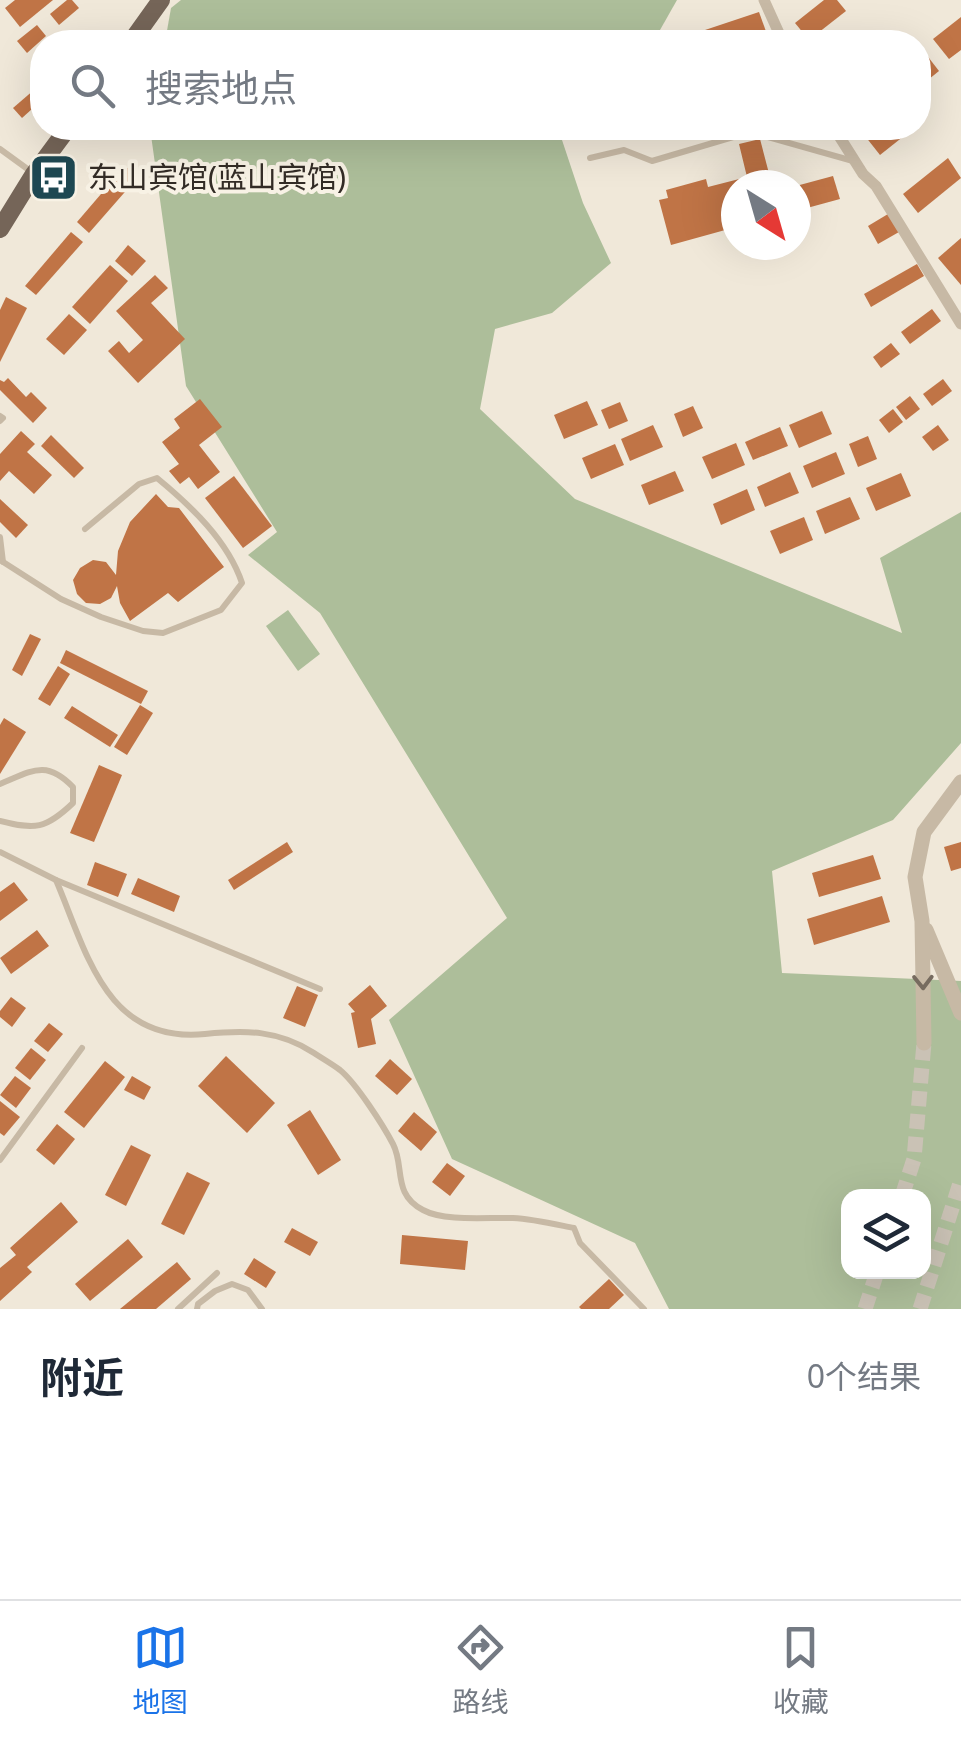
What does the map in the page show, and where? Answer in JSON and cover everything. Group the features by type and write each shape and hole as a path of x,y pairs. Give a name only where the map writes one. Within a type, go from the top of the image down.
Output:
{"main road":[{"path":"140,30 161,0"},
{"path":"0,228 59,140"}],"street":[{"path":"764,0 778,30"},
{"path":"841,140 863,174 876,186 961,324"},
{"path":"924,1043 922,921 916,877 924,832 961,782"},
{"path":"922,921 961,1014"}],"lane":[{"path":"590,158 624,150 652,162 724,140"},
{"path":"778,140 854,162"},
{"path":"0,150 34,174"},
{"path":"0,537 2,561 61,598 143,631 163,634 221,610 242,583 234,558 183,499 158,478 139,484 85,529"},
{"path":"0,784 38,769 58,772 73,787 73,804 55,820 31,828 0,821"},
{"path":"0,852 56,880 320,989"},
{"path":"56,880 100,985 122,1013 161,1031 188,1036 237,1030 269,1032 300,1044 343,1072 395,1148 401,1188 423,1210 477,1220 514,1218 574,1228 580,1243 644,1309"},
{"path":"0,1160 82,1048"},
{"path":"178,1309 217,1274"},
{"path":"197,1309 216,1290 232,1284 248,1290 260,1301 262,1309"}],"green space":[{"path":"181,0 677,0 660,30 167,30 171,8"},
{"path":"152,140 562,140 583,203 611,263 552,313 495,329 480,409 575,499 902,633 880,558 961,512 961,743 893,820 772,871 782,973 961,981 961,1309 669,1309 635,1243 452,1159 389,1020 507,918 320,613 248,555 277,532 186,386"},
{"path":"288,610 320,654 298,671 266,626"}],"building":[{"path":"15,0 53,0 20,27 5,8"},
{"path":"67,0 79,8 59,25 50,14"},
{"path":"824,0 837,0 846,11 822,30 801,30 795,23"},
{"path":"759,12 765,30 705,30"},
{"path":"961,17 961,50 949,59 933,39"},
{"path":"30,31 27,53 17,41"},
{"path":"931,61 939,71 931,77"},
{"path":"30,93 30,111 22,118 13,108"},
{"path":"760,140 768,170 745,170 739,144"},
{"path":"868,140 899,140 880,155"},
{"path":"948,158 961,178 918,213 903,194"},
{"path":"125,166 138,177 89,233 77,222"},
{"path":"833,176 840,199 811,207 811,182"},
{"path":"706,179 708,187 721,184 721,231 671,245 659,200 668,198 666,190"},
{"path":"888,214 899,232 878,244 868,226"},
{"path":"71,232 83,242 36,295 25,286"},
{"path":"961,238 961,285 938,258"},
{"path":"128,245 146,261 132,276 115,261"},
{"path":"917,264 924,276 871,307 864,294"},
{"path":"110,265 128,281 90,324 72,307"},
{"path":"155,275 168,288 151,303 185,339 138,383 108,351 119,341 129,353 143,340 116,311"},
{"path":"6,297 27,308 0,362 0,310"},
{"path":"932,309 941,321 910,344 901,332"},
{"path":"69,314 87,330 64,355 46,339"},
{"path":"891,343 900,354 881,368 873,357"},
{"path":"8,378 26,397 31,392 47,408 33,423 0,390 0,380"},
{"path":"943,379 952,391 932,406 923,394"},
{"path":"910,396 920,409 906,420 896,407"},
{"path":"200,399 222,427 199,445 220,472 198,489 189,477 180,484 169,471 179,464 162,442 180,428 174,419"},
{"path":"587,401 598,425 564,439 554,415"},
{"path":"620,402 628,421 609,429 601,410"},
{"path":"693,406 703,428 683,437 674,414"},
{"path":"893,409 903,422 889,433 879,420"},
{"path":"822,411 832,434 799,448 789,425"},
{"path":"653,425 663,447 630,461 621,439"},
{"path":"938,425 949,440 933,451 922,437"},
{"path":"780,427 788,446 753,460 745,442"},
{"path":"21,431 35,444 27,452 52,475 34,494 9,471 0,481 0,454"},
{"path":"51,435 84,468 74,478 41,446"},
{"path":"868,436 877,459 858,467 849,444"},
{"path":"736,443 745,465 712,479 702,457"},
{"path":"615,444 624,465 591,479 582,458"},
{"path":"836,452 845,474 812,488 803,466"},
{"path":"675,471 684,491 649,505 641,485"},
{"path":"790,472 799,493 765,507 757,487"},
{"path":"901,473 911,496 876,511 866,488"},
{"path":"234,476 272,526 243,548 205,498"},
{"path":"747,489 755,510 721,525 713,504"},
{"path":"156,494 168,507 179,508 224,567 178,602 168,593 130,621 120,603 117,586 111,598 100,604 86,603 77,594 73,580 80,568 93,560 106,562 116,575 118,551 130,522"},
{"path":"850,497 860,519 825,534 816,511"},
{"path":"0,499 28,525 16,538 0,522"},
{"path":"804,517 813,540 780,554 770,531"},
{"path":"30,634 41,639 22,676 12,670"},
{"path":"66,650 148,691 141,704 60,663"},
{"path":"58,666 70,674 50,706 38,699"},
{"path":"140,705 153,713 127,755 114,747"},
{"path":"72,706 118,735 110,747 64,718"},
{"path":"4,718 26,732 0,774 0,725"},
{"path":"99,765 122,775 94,842 70,833"},
{"path":"287,842 293,852 234,890 228,880"},
{"path":"961,842 961,868 951,871 944,847"},
{"path":"873,855 881,879 819,897 812,873"},
{"path":"95,862 127,874 118,897 87,885"},
{"path":"138,878 180,896 174,912 131,894"},
{"path":"14,882 28,900 0,921 0,892"},
{"path":"882,896 890,922 814,945 807,919"},
{"path":"37,930 49,946 11,974 0,958"},
{"path":"370,985 387,1006 371,1019 376,1044 358,1048 351,1013 355,1012 348,1004"},
{"path":"297,986 318,995 305,1027 283,1018"},
{"path":"11,997 26,1008 12,1027 0,1017"},
{"path":"49,1023 63,1034 48,1052 34,1041"},
{"path":"31,1048 46,1060 30,1080 15,1068"},
{"path":"226,1056 275,1103 247,1133 198,1086"},
{"path":"390,1059 412,1079 397,1095 375,1076"},
{"path":"105,1061 125,1077 84,1128 64,1112"},
{"path":"15,1076 31,1088 16,1108 0,1095"},
{"path":"132,1076 151,1087 144,1100 124,1090"},
{"path":"0,1101 20,1117 4,1136 0,1133"},
{"path":"310,1110 341,1160 318,1175 287,1125"},
{"path":"414,1112 437,1132 421,1151 398,1131"},
{"path":"57,1124 75,1139 54,1165 36,1150"},
{"path":"131,1145 151,1155 126,1206 105,1195"},
{"path":"447,1163 465,1176 450,1196 432,1182"},
{"path":"187,1172 210,1183 184,1235 161,1224"},
{"path":"61,1202 78,1222 27,1267 32,1272 0,1301 0,1268 16,1255 10,1248"},
{"path":"292,1228 318,1242 310,1256 284,1242"},
{"path":"402,1235 468,1241 465,1270 400,1264"},
{"path":"128,1239 143,1257 90,1301 75,1284"},
{"path":"254,1258 276,1272 266,1288 244,1274"},
{"path":"177,1262 191,1279 156,1309 120,1309"},
{"path":"609,1279 624,1295 609,1309 579,1307"}],"tunnel":[{"path":"904,1189 914,1159 924,1043"},
{"path":"920,1309 961,1180"},
{"path":"865,1309 875,1279"}],"place":[{"name":"东山宾馆(蓝山宾馆)","path":"53,178"}]}
